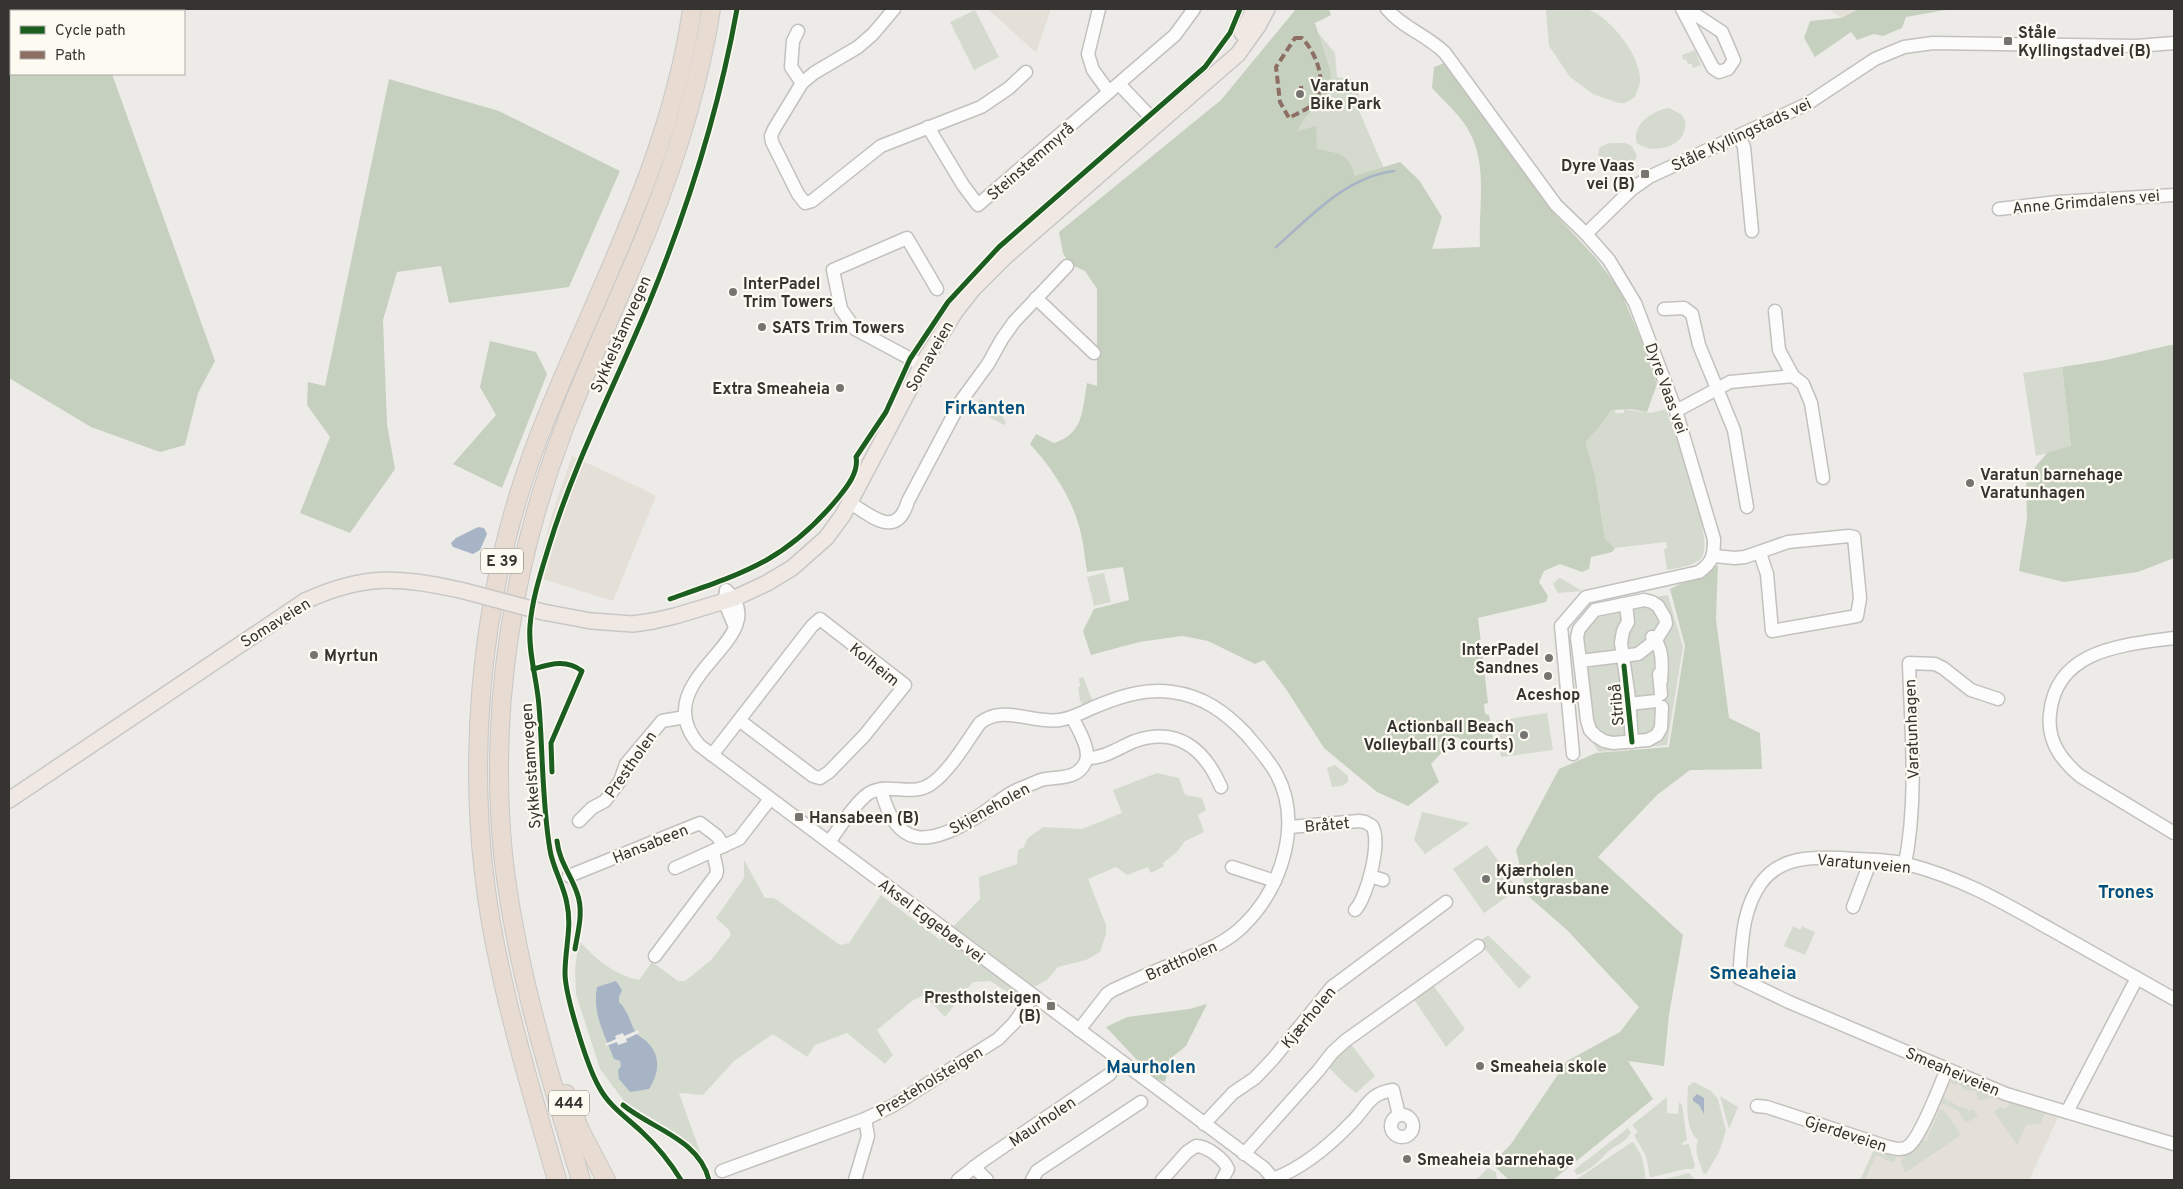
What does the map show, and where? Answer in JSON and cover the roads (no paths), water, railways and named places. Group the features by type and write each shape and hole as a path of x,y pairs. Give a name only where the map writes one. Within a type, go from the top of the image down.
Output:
{"highway":[{"name":"E 39","path":"557,1180 517,1039 499,966 486,886 482,851 478,771 486,655 496,586 511,523 527,471 545,419 628,229 653,162 671,102 692,9"},
{"name":"E 39","path":"581,1180 537,1024 521,962 513,918 502,828 499,766 501,694 512,612 530,529 564,427 647,230 679,143 698,77 711,9"},
{"name":"444","path":"537,1024 580,1130 606,1180"}],"main road":[{"name":"Somaveien","path":"1216,71 1248,23 1254,9"},
{"name":"Somaveien","path":"9,800 305,601 347,585 381,580 411,580 591,622 633,624 653,621 728,596 790,558 823,529 849,502 862,481 922,365 955,312 973,289 1006,256 1216,71 1238,54 1267,9"}],"street":[{"path":"894,9 873,34 858,47 814,73 802,83 771,136 798,194 805,203 812,200 881,146 993,100 1026,72"},
{"path":"1099,9 1088,54 1093,70 1108,92"},
{"name":"Steinstemmyrå","path":"928,127 975,203 981,204 1175,35 1194,9"},
{"name":"Dyre Vaas vei","path":"1387,9 1409,28 1431,41 1444,53 1535,179 1556,205 1605,254 1627,287 1676,411 1711,530 1714,556"},
{"path":"1682,9 1713,68 1719,72 1728,68 1734,60 1724,35 1687,9"},
{"path":"798,31 793,40 791,66 795,75 802,83"},
{"name":"Ståle Kyllingstads vei","path":"1586,234 1640,182 1807,104 1875,59 1910,45 1965,42 2137,46 2174,43"},
{"path":"1119,84 1157,124"},
{"path":"1739,136 1744,147 1752,231"},
{"name":"Anne Grimdalens vei","path":"1999,209 2068,201 2174,195"},
{"path":"922,365 855,329 841,310 833,270 907,238 937,290"},
{"path":"849,502 876,519 889,523 896,522 904,515 908,501 961,402 1014,322 1066,266"},
{"path":"1036,298 1094,353"},
{"path":"1664,309 1684,308 1692,314 1699,344 1734,430 1747,508"},
{"path":"1775,311 1779,350 1793,376 1803,384 1811,403 1823,478"},
{"path":"1676,411 1717,388 1739,380 1793,376"},
{"path":"1573,754 1561,626 1586,597 1692,574 1706,567 1714,556 1735,558 1760,553 1776,545 1788,542 1854,537 1860,598 1857,616 1772,631 1767,574 1760,553"},
{"path":"685,717 685,706 691,687 725,644 735,627 728,596"},
{"path":"1580,661 1628,658 1657,639 1666,624 1665,618 1658,606 1644,600 1595,610 1579,629 1577,637 1587,720 1590,730 1604,742 1648,740 1657,735 1661,728 1657,639"},
{"name":"Stribå","path":"1626,604 1628,622 1623,631 1628,658 1632,742"},
{"name":"Kolheim","path":"712,755 739,720 812,626 820,619 905,685 864,736 829,772 820,778 813,776 739,720"},
{"path":"2174,638 2102,651 2074,665 2059,681 2054,692 2049,721 2054,746 2068,766 2080,776 2174,833"},
{"name":"Varatunhagen","path":"1905,864 1913,794 1909,662 1935,664 1971,690 1998,699"},
{"name":"Brattholen","path":"1072,717 1125,695 1141,692 1172,692 1201,699 1228,716 1238,725 1277,774 1289,827 1285,854 1275,881 1255,914 1232,936 1203,952 1113,990 1107,994 1079,1030"},
{"path":"1629,704 1660,696"},
{"path":"829,842 867,795 881,790 918,790 932,783 942,774 980,724 991,716 1005,714 1041,721 1072,717 1088,758 1104,755 1145,738 1169,738 1193,747 1203,755 1212,766 1221,787"},
{"name":"Aksel Eggebøs vei","path":"685,717 693,738 712,755 1264,1168 1273,1180"},
{"name":"Prestholen","path":"579,821 592,808 605,801 620,782 626,764 662,721 685,717"},
{"name":"Skjeneholen","path":"881,790 888,810 905,835 914,838 928,838 963,825 1006,795 1041,780 1074,775 1082,768 1088,758"},
{"name":"Hansabeen","path":"676,868 739,839 770,799"},
{"name":"Bråtet","path":"1289,827 1359,821 1369,823 1375,830 1376,835 1370,876 1362,900 1354,910"},
{"name":"Hansabeen","path":"569,876 700,824 717,836 718,849"},
{"path":"655,956 716,876 718,849"},
{"name":"Varatunveien","path":"1739,978 1743,924 1754,894 1770,873 1788,862 1804,858 1871,860 1905,864 1948,876 1990,895 2174,999"},
{"path":"1854,908 1871,860"},
{"path":"1232,867 1275,881"},
{"path":"1370,876 1383,880"},
{"name":"Kjærholen","path":"1204,1124 1233,1093 1255,1078 1273,1059 1332,987 1446,902"},
{"path":"1244,1154 1332,1053 1345,1041 1478,946"},
{"name":"Smeaheiveien","path":"1739,978 2006,1094 2174,1144"},
{"path":"2067,1112 2137,978"},
{"name":"Presteholsteigen","path":"722,1171 864,1119 894,1105 998,1039 1014,1023 1033,996"},
{"name":"Gjerdeveien","path":"1758,1106 1767,1107 1888,1147 1902,1149 1907,1147 1916,1137 1947,1070"},
{"name":"Maurholen","path":"958,1180 974,1167 1110,1074"},
{"path":"1273,1180 1294,1170 1327,1145 1353,1122 1376,1094 1393,1090 1399,1116"},
{"path":"1032,1180 1037,1171 1142,1102"},
{"path":"855,1180 868,1136 864,1119"},
{"path":"1162,1180 1187,1152 1196,1146 1203,1147 1224,1163 1228,1169 1222,1180"},
{"path":"974,1167 987,1180"}],"water":[{"path":"478,527 484,528 487,534 480,550 473,554 453,547 451,543 456,538"},
{"path":"616,981 622,990 619,1002 627,1013 636,1033 652,1048 657,1060 655,1078 649,1089 630,1092 619,1079 620,1061 614,1059 600,1024 596,1006 597,987"},
{"path":"1697,1094 1704,1098 1704,1114 1699,1105 1693,1101"}],"waterway":[{"path":"1276,247 1316,211 1345,190 1360,181 1394,171"}],"place":[{"name":"Ståle Kyllingstadvei (B)","path":"2008,41"},
{"name":"Varatun Bike Park","path":"1300,94"},
{"name":"Dyre Vaas vei (B)","path":"1645,174"},
{"name":"InterPadel Trim Towers","path":"733,292"},
{"name":"SATS Trim Towers","path":"762,327"},
{"name":"Extra Smeaheia","path":"840,388"},
{"name":"Varatun barnehage Varatunhagen","path":"1970,483"},
{"name":"Myrtun","path":"314,655"},
{"name":"InterPadel Sandnes","path":"1549,658"},
{"name":"Aceshop","path":"1548,676"},
{"name":"Actionball Beach Volleyball (3 courts)","path":"1524,735"},
{"name":"Hansabeen (B)","path":"799,817"},
{"name":"Kjærholen Kunstgrasbane","path":"1486,879"},
{"name":"Prestholsteigen (B)","path":"1051,1006"},
{"name":"Smeaheia skole","path":"1480,1066"},
{"name":"Smeaheia barnehage","path":"1407,1159"}],"district":[{"name":"Firkanten","path":"985,408"},
{"name":"Trones","path":"2126,892"},
{"name":"Smeaheia","path":"1753,972"},
{"name":"Maurholen","path":"1151,1067"}]}
